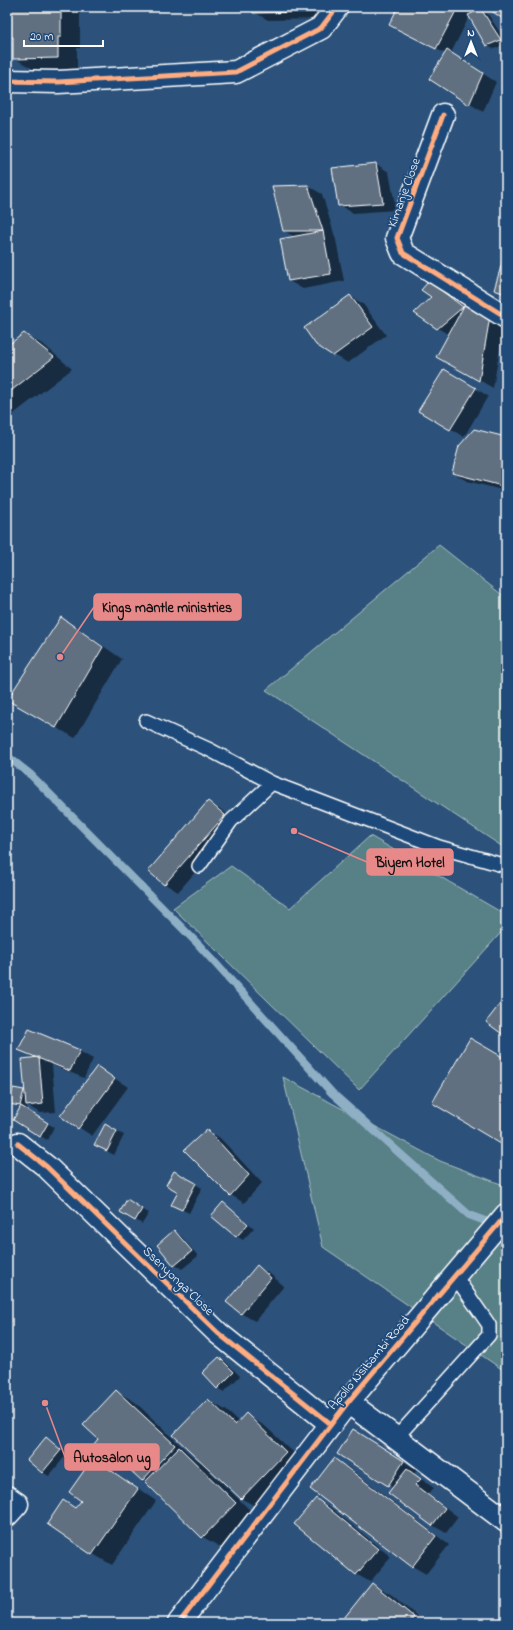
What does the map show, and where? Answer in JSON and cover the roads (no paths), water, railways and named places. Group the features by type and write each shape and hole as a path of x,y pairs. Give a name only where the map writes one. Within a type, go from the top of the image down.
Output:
{"street":[{"path":"7,81 58,82 236,72 321,28 337,7"},
{"name":"Kimanje Close","path":"443,115 397,238 403,253 506,317"},
{"name":"Ssenyonga Close","path":"18,1144 47,1167 218,1333 331,1424"},
{"name":"Apollo Nsibambi Road","path":"179,1623 348,1402 506,1216"},
{"path":"348,1402 506,1521"},
{"path":"7,1497 16,1504 7,1515"}],"lane":[{"path":"146,721 210,750 272,783 439,847 506,866"},
{"path":"200,866 231,821 272,783"},
{"path":"396,1438 489,1335 489,1325 455,1276"}],"waterway":[{"path":"7,756 31,775 198,944 332,1093 469,1215 496,1225"}],"place":[{"name":"Kings mantle ministries","path":"60,657"},
{"name":"Biyem Hotel","path":"294,831"},
{"name":"Autosalon ug","path":"45,1403"}]}
